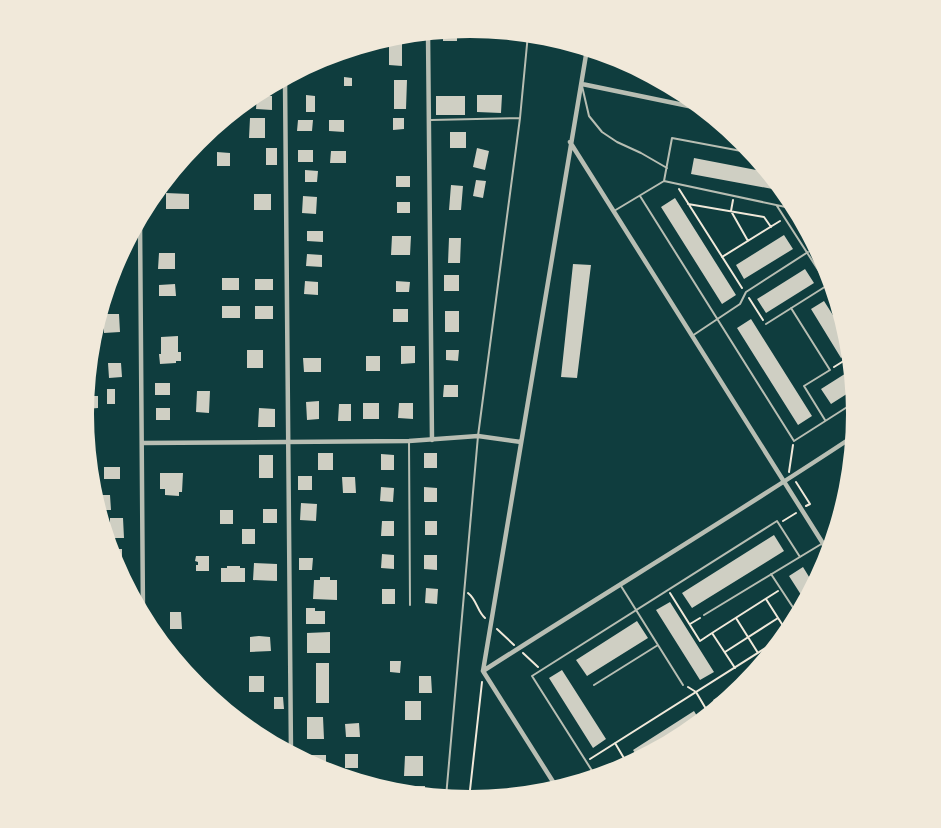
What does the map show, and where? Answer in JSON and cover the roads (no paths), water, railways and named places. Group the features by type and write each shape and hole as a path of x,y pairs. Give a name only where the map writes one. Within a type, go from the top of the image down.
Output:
{"street":[{"path":"428,40 432,440"},
{"path":"553,781 483,671 570,142 586,55"},
{"path":"582,84 685,104"},
{"path":"284,87 291,745"},
{"path":"570,142 823,543"},
{"path":"140,233 143,600"},
{"path":"142,443 409,441 478,436 521,442"},
{"path":"483,671 846,441"}],"lane":[{"path":"447,790 478,436 520,118 527,42"},
{"path":"582,84 589,116 602,132 666,168"},
{"path":"428,120 520,118"},
{"path":"614,211 664,180 672,138 740,151"},
{"path":"664,180 785,207"},
{"path":"640,196 794,441 847,407"},
{"path":"777,206 816,265"},
{"path":"692,336 740,304 745,292 808,252"},
{"path":"766,324 825,287"},
{"path":"791,308 830,370 804,386 825,420"},
{"path":"409,441 410,605"},
{"path":"592,771 532,676 777,521 800,557"},
{"path":"704,615 823,543"},
{"path":"771,574 793,608"},
{"path":"620,584 684,685"},
{"path":"594,685 658,645"}]}
